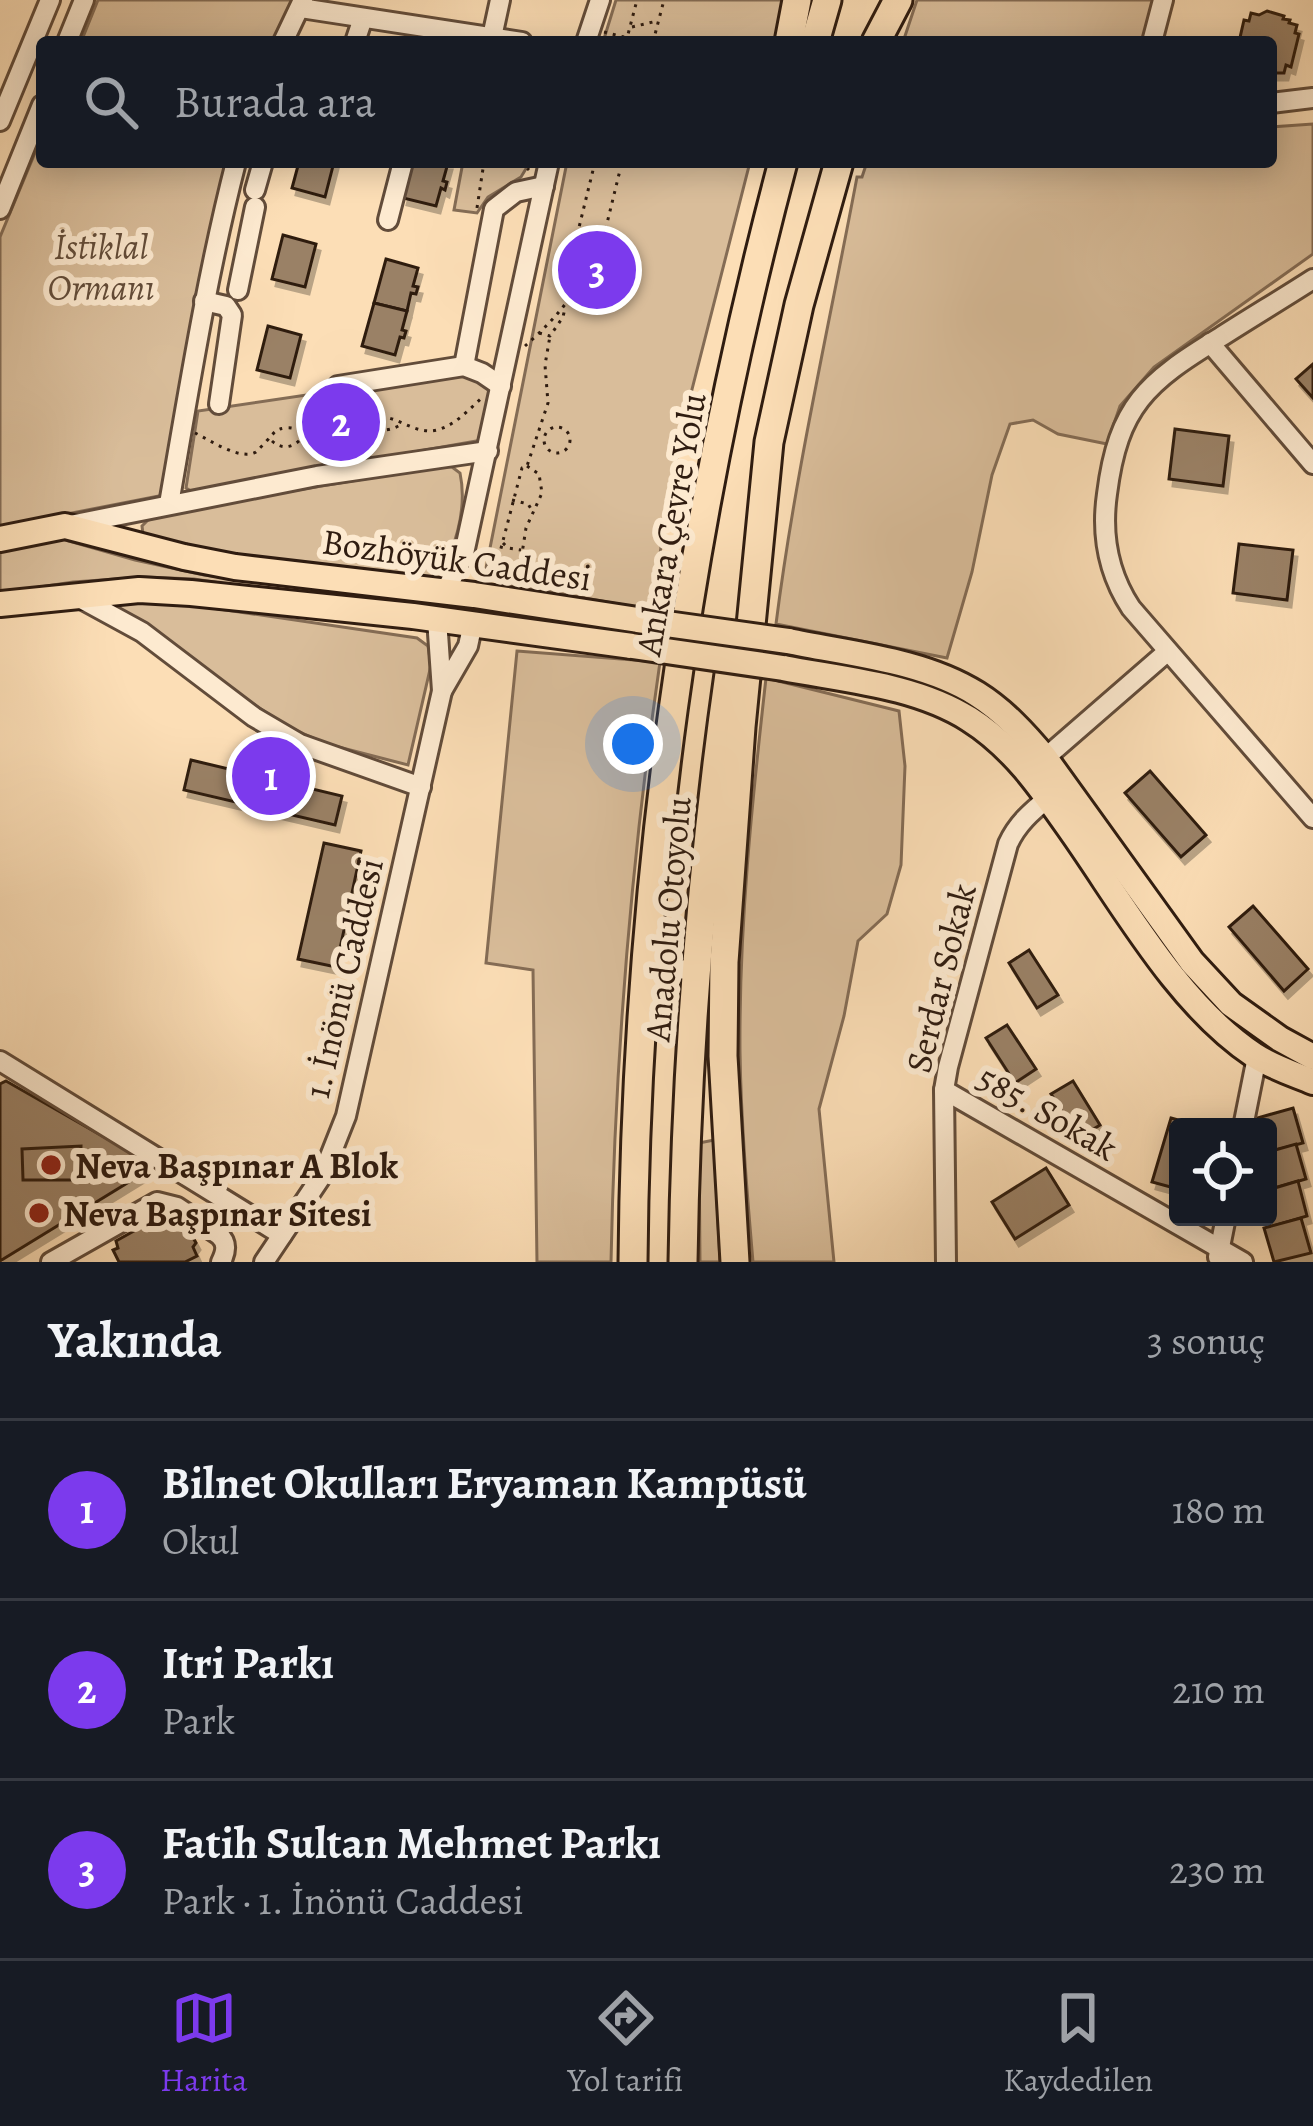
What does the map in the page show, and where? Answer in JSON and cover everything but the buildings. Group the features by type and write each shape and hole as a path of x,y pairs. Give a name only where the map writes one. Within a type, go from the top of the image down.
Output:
{"highway":[{"path":"790,36 797,0"},
{"path":"817,36 827,0"},
{"path":"876,36 885,0"},
{"path":"877,36 898,0"},
{"name":"Ankara Çevre Yolu","path":"633,1262 656,858 694,574 777,168"},
{"path":"735,1262 723,1056 724,962 741,727 769,442 799,304 837,168"},
{"name":"Anadolu Otoyolu","path":"683,1262 696,970 722,726 769,442"}],"main road":[{"name":"Bozhöyük Caddesi","path":"0,538 65,526 120,526 235,567 474,595 788,641 915,668 961,686 1010,720 1045,758 1192,962 1231,1004 1313,1057"},
{"name":"Bozhöyük Caddesi","path":"0,604 140,590 191,592 472,623 784,668 904,692 944,706 1002,744 1035,779 1180,985 1221,1028 1257,1057 1313,1082"},
{"path":"437,619 444,592"},
{"path":"472,623 474,595"}],"street":[{"path":"0,121 50,0"},
{"path":"69,36 84,0"},
{"path":"492,36 500,0"},
{"path":"589,36 600,0"},
{"path":"1154,36 1163,0"},
{"path":"286,36 302,4 435,35"},
{"path":"357,36 363,18"},
{"path":"1277,102 1313,98"},
{"path":"0,209 36,119"},
{"path":"170,504 204,301 234,168"},
{"path":"238,290 262,168"},
{"path":"388,220 401,168"},
{"path":"464,366 494,208 530,187 541,173"},
{"path":"444,592 463,557 488,451 541,173"},
{"path":"216,239 247,246"},
{"path":"1313,279 1173,366 1144,394 1123,428 1105,509 1106,544 1115,580 1131,608 1313,818"},
{"path":"204,301 226,306 232,315 219,404"},
{"path":"1210,343 1313,464"},
{"path":"338,386 464,366 500,390"},
{"path":"120,526 170,504 488,451"},
{"path":"463,557 474,595"},
{"path":"76,596 142,632 254,717 300,744 421,787"},
{"path":"437,619 442,692"},
{"path":"442,692 468,646 472,623"},
{"path":"1045,758 1167,652"},
{"name":"1. İnönü Caddesi","path":"264,1262 323,1174 346,1116 442,692"},
{"name":"Serdar Sokak","path":"946,1262 944,1090 948,1067 1008,844 1014,830 1048,798"},
{"path":"647,968 696,970"},
{"path":"1245,1118 1257,1057"},
{"path":"0,1061 282,1235"},
{"name":"585. Sokak","path":"944,1090 1218,1256 1243,1262"},
{"path":"51,1262 145,1207 163,1202 219,1234 225,1246 221,1262"},
{"path":"1218,1256 1224,1226"}],"path":[{"path":"628,36 637,0"},
{"path":"655,36 664,0"},
{"path":"630,27 659,20"},
{"path":"483,168 477,213 492,221"},
{"path":"594,168 573,252 564,266 564,278 574,289 590,289 598,280 598,256 620,168"},
{"path":"527,466 548,403 545,365 550,336 574,289"},
{"path":"508,358 565,307"},
{"path":"539,332 550,336"},
{"path":"182,429 239,453 257,451 284,428 320,445 339,446 375,418 384,417 413,430 436,430 456,420 483,396 500,390"},
{"path":"368,423 379,430 401,424"},
{"path":"561,428 570,441 564,452 556,453 546,446 545,438 549,430 561,428"},
{"path":"269,439 285,447 305,434"},
{"path":"536,434 545,438"},
{"path":"527,466 539,473 542,493 526,529 517,568 507,572 499,565 503,543 521,468 527,466"},
{"path":"512,500 528,504 534,513"},
{"path":"503,543 523,550"}],"green space":[{"path":"98,0 294,0 279,36 83,36"},
{"path":"616,0 786,0 779,36 605,36"},
{"path":"917,0 1153,0 1144,36 905,36"},
{"path":"1313,124 1313,254 1154,367 1120,406 1107,444 1058,434 1033,420 1010,424 992,475 972,572 947,658 776,624 857,177 862,177 865,168 1277,168 1277,127"},
{"name":"İstiklal Ormanı","path":"36,150 36,168 231,168 196,300 164,495 0,527 0,237"},
{"path":"462,168 526,168 521,177 488,197 477,213 454,210"},
{"path":"566,168 748,168 687,409 652,610 506,584 489,576 486,568"},
{"path":"469,371 492,390 482,440 191,491 186,488 198,411"},
{"path":"442,466 460,473 461,516 447,559 429,579 225,559 143,534 142,526 148,520 178,510"},
{"path":"62,539 204,575 432,601 430,614 194,579 73,582 0,593 0,546"},
{"path":"144,602 417,638 428,646 431,665 408,765 327,744 286,726 104,603"},
{"path":"517,651 660,662 626,961 611,1262 537,1262 533,970 486,963"},
{"path":"766,678 899,711 905,766 901,865 887,914 858,941 819,1109 834,1262 753,1262 740,1005 747,865"},
{"path":"714,1140 720,1262 700,1262 699,1143"}],"place":[{"name":"Fatih Sultan Mehmet Parkı","path":"597,270"},
{"name":"Itri Parkı","path":"341,422"},
{"name":"Bilnet Okulları Eryaman Kampüsü","path":"271,776"},
{"name":"Neva Başpınar A Blok","path":"51,1165"},
{"name":"Neva Başpınar Sitesi","path":"39,1213"}]}
